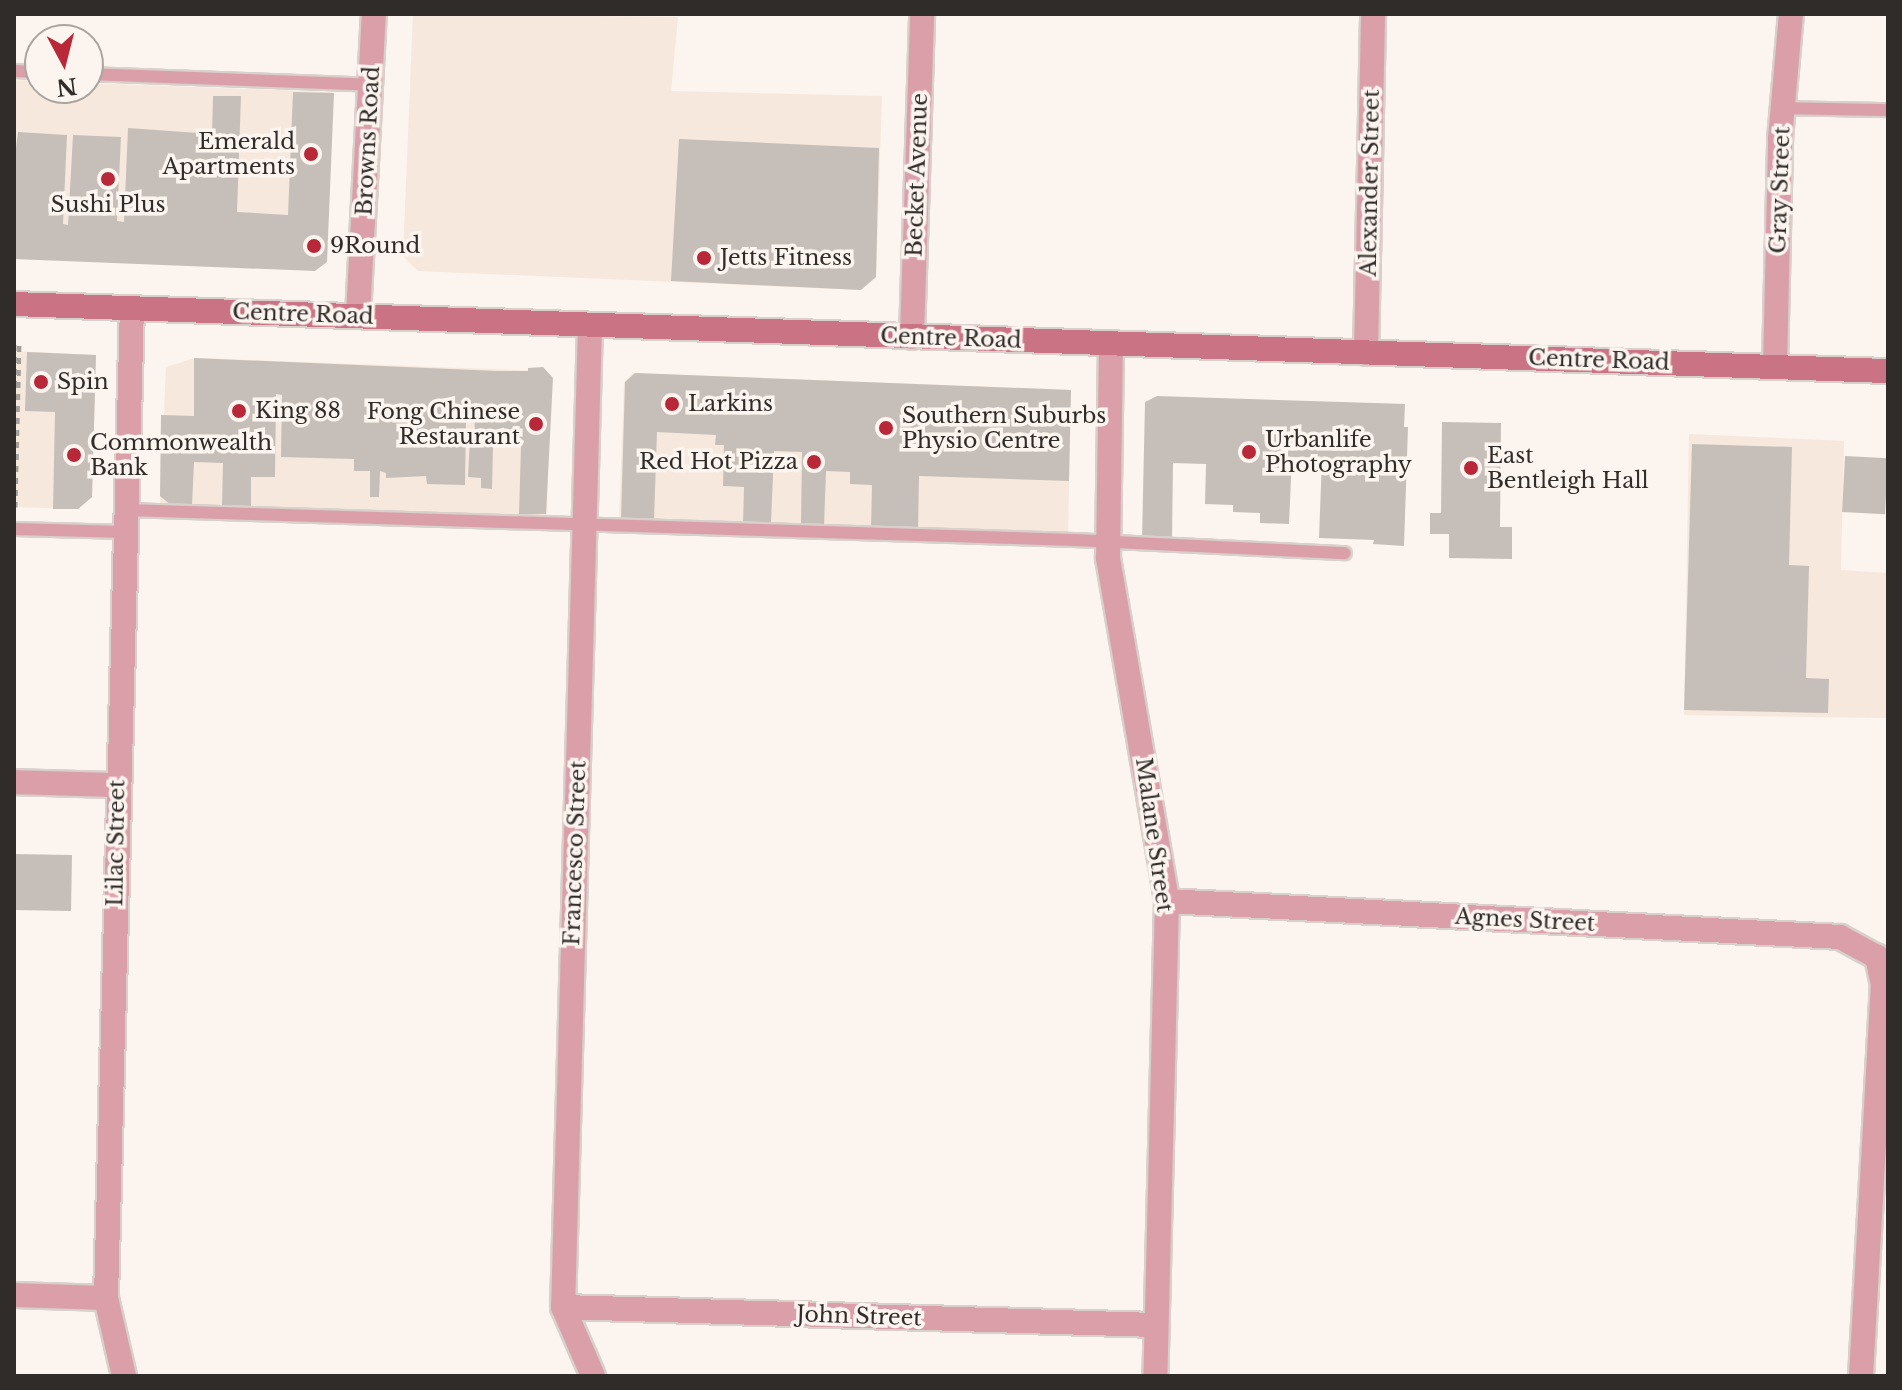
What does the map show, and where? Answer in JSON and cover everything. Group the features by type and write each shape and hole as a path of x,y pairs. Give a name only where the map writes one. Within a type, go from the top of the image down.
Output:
{"main road":[{"name":"Centre Road","path":"14,304 1888,371"}],"street":[{"name":"Browns Road","path":"358,316 374,14"},
{"name":"Becket Avenue","path":"912,337 922,14"},
{"name":"Alexander Street","path":"1366,353 1373,14"},
{"name":"Gray Street","path":"1775,366 1783,108 1791,14"},
{"name":"Lilac Street","path":"124,1376 106,1298 117,785 132,308"},
{"name":"Francesco Street","path":"590,325 563,1307 593,1376"},
{"name":"Malane Street","path":"1111,344 1107,543 1167,901 1155,1376"},
{"path":"14,782 117,785"},
{"name":"Agnes Street","path":"1167,901 1840,937 1882,953"},
{"path":"1861,1376 1883,985 1882,953"},
{"path":"14,1295 106,1298"},
{"name":"John Street","path":"563,1307 1154,1325"}],"lane":[{"path":"104,75 371,85"},
{"path":"1783,108 1888,110"},
{"path":"14,529 125,521 584,526 1345,553"}],"path":[{"path":"14,512 19,342"}],"shaded area":[{"path":"413,14 678,17 671,91 882,96 876,277 861,290 418,271 403,256"},
{"path":"14,80 24,80 24,104 104,104 104,84 332,92 323,258 14,256"},
{"path":"14,351 96,355 92,497 78,509 14,507"},
{"path":"195,358 541,371 550,381 547,517 160,504 166,367"},
{"path":"634,373 1071,390 1068,535 619,520 624,382"},
{"path":"1689,434 1844,441 1841,570 1888,573 1888,718 1684,715"}],"building":[{"path":"293,92 334,93 327,262 315,271 14,259 14,164 18,132 67,135 63,224 68,225 73,135 121,137 117,221 124,222 128,128 212,134 213,96 241,96 237,212 288,215"},
{"path":"679,139 879,148 876,277 861,290 671,281"},
{"name":"Commonwealth Bank","path":"27,352 96,355 92,497 78,509 53,509 55,412 25,411"},
{"path":"194,358 497,371 528,371 528,368 543,367 553,378 546,514 519,514 521,446 493,445 492,489 481,488 481,478 468,477 470,438 474,438 475,418 466,418 465,485 427,484 426,476 386,478 386,473 380,471 379,497 370,497 370,471 354,471 354,459 281,457 282,395 276,394 275,477 251,477 251,506 222,505 223,463 194,462 192,505 171,505 160,496 161,415 194,416"},
{"path":"635,373 1071,390 1069,481 919,476 918,530 871,528 872,485 850,484 850,472 826,471 824,527 801,526 802,452 774,451 771,523 743,524 744,487 723,486 724,445 715,445 716,435 657,432 654,521 621,520 625,382"},
{"path":"1157,396 1405,404 1404,427 1408,427 1404,546 1373,544 1374,540 1319,538 1322,458 1292,457 1289,524 1260,523 1260,513 1233,512 1233,505 1205,504 1206,464 1173,463 1172,540 1142,540 1145,402"},
{"name":"East Bentleigh Hall","path":"1442,422 1501,423 1500,527 1512,527 1512,559 1449,558 1449,534 1430,534 1430,513 1441,513"},
{"path":"1692,444 1792,447 1789,565 1809,566 1806,678 1829,679 1828,713 1684,710"},
{"path":"1845,456 1888,458 1885,514 1842,512"},
{"path":"14,854 72,855 71,911 14,910"}],"place":[{"name":"Emerald Apartments","path":"311,154"},
{"name":"Sushi Plus","path":"108,179"},
{"name":"9Round","path":"314,246"},
{"name":"Jetts Fitness","path":"704,258"},
{"name":"Spin","path":"41,382"},
{"name":"Larkins","path":"672,404"},
{"name":"King 88","path":"239,411"},
{"name":"Fong Chinese Restaurant","path":"536,424"},
{"name":"Southern Suburbs Physio Centre","path":"886,428"},
{"name":"Urbanlife Photography","path":"1249,452"},
{"name":"Commonwealth Bank","path":"74,455"},
{"name":"Red Hot Pizza","path":"814,462"},
{"name":"East Bentleigh Hall","path":"1471,468"}]}
